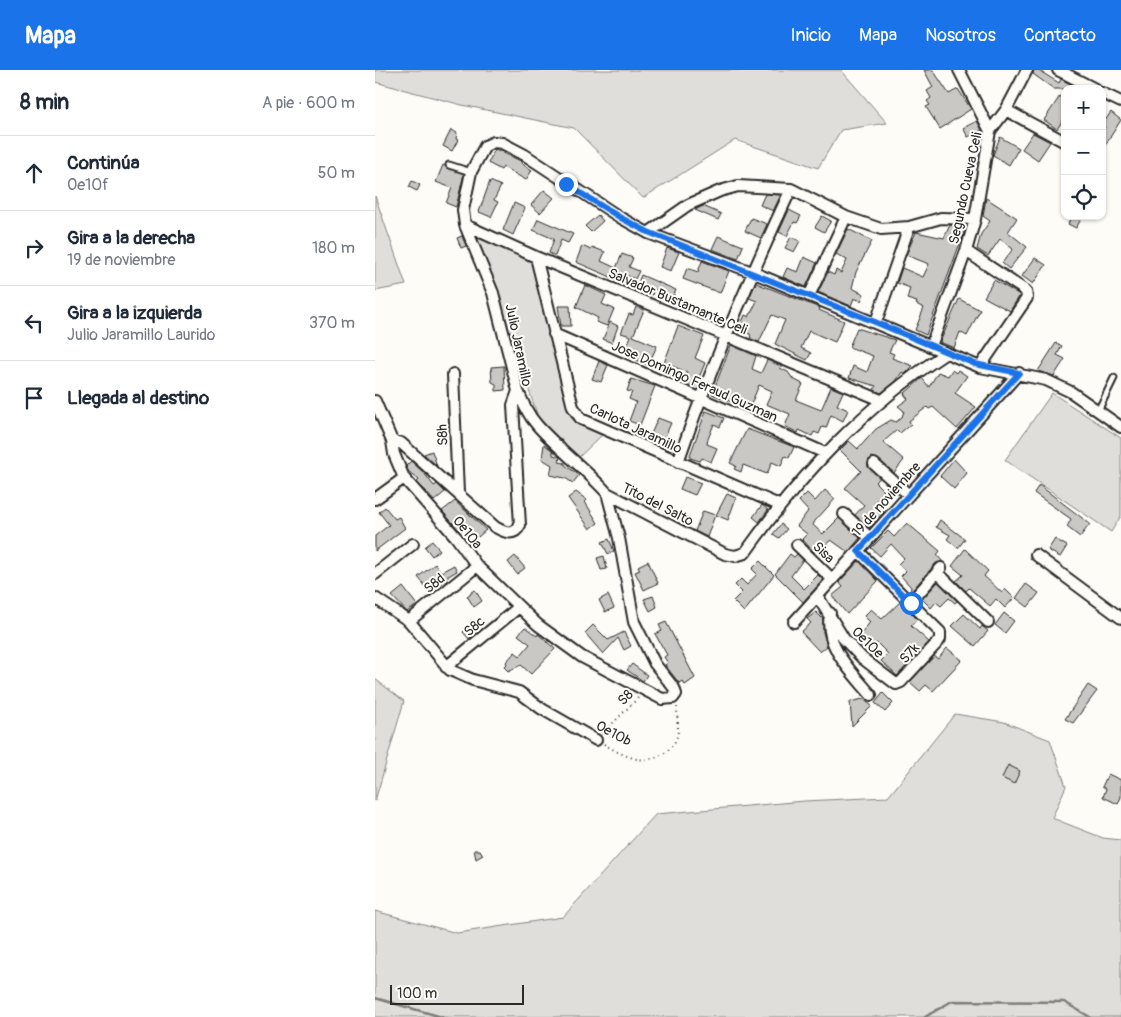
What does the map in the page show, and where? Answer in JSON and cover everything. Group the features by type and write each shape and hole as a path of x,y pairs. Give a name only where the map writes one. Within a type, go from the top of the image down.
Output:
{"street":[{"path":"959,70 990,131"},
{"name":"Segundo Cueva Celi","path":"931,346 966,251 975,219 990,131 1006,110 1027,70"},
{"path":"1058,70 1087,85"},
{"path":"1106,95 1121,102"},
{"path":"1006,110 1061,140"},
{"path":"465,225 463,210 471,172 485,146 494,142 501,143 525,155 621,218 648,232 875,322 980,367 1019,373 1046,380 1071,392 1121,427"},
{"path":"648,232 688,205 720,191 738,186 791,189 846,217 881,229 909,227 941,218 975,219"},
{"path":"678,462 700,398 725,335 791,189"},
{"path":"809,296 846,217"},
{"name":"Salvador Bustamante Celi","path":"465,225 536,257 881,400"},
{"name":"Julio Jaramillo","path":"465,225 493,293 518,391 513,406 520,525 513,533"},
{"path":"875,322 909,227"},
{"path":"966,251 1026,291 1027,294 1027,298 980,367"},
{"name":"Carlota Jaramillo","path":"536,257 573,406 581,419 779,505"},
{"name":"Jose Domingo Feraud Guzman","path":"554,334 825,453"},
{"path":"779,505 825,453 881,400 946,353"},
{"name":"19 de noviembre","path":"794,622 1019,373"},
{"name":"S8h","path":"453,374 459,493"},
{"name":"Tito del Salto","path":"518,391 536,424 607,493 725,554 741,556 745,554 779,505"},
{"path":"375,401 392,441"},
{"name":"Oe10a","path":"513,533 504,532 495,527 401,443 392,441 393,454 404,478 456,537 477,566 538,625 581,657 646,690 662,698 673,698 676,694"},
{"path":"874,464 909,495"},
{"path":"375,499 404,478"},
{"path":"607,493 619,538 634,622 655,664 674,688 676,694"},
{"path":"844,514 870,538"},
{"path":"375,574 413,544"},
{"name":"Sisa","path":"797,545 832,579"},
{"path":"858,551 911,603 939,570 988,622"},
{"path":"1035,555 1121,618"},
{"name":"S8d","path":"409,622 477,566"},
{"name":"Oe10e","path":"818,597 830,613 844,639 861,658 888,678"},
{"name":"Oe10b","path":"375,598 409,622 446,667 473,680 519,692 542,709 596,740"},
{"name":"S7k","path":"888,678 896,684 901,682 940,639 938,629 911,603"},
{"name":"S8c","path":"446,667 519,607"},
{"path":"830,613 829,632 836,650 871,695"}],"lane":[{"path":"449,165 471,172"},
{"path":"1098,412 1114,378"}],"path":[{"name":"S8","path":"596,740 646,690"},
{"name":"Oe10b","path":"596,740 635,759 653,758 668,752 675,742 678,732 676,694"}],"shaded area":[{"path":"375,70 841,70 887,123 841,130 818,168 735,140 643,198 574,128 462,105 375,82"},
{"path":"375,196 406,285 375,291"},
{"path":"477,236 533,261 549,335 572,419 602,435 578,458 539,420"},
{"path":"1052,393 1121,438 1121,516 1111,532 1005,460"},
{"path":"375,679 404,701 375,801"},
{"path":"955,714 1004,722 1050,740 1066,786 1052,818 1103,838 1121,840 1121,1017 375,1017 375,911 457,933 563,917 656,814 804,801 888,797"}],"building":[{"path":"924,70 933,70 949,94 958,89 971,109 940,129 926,107 930,105 927,101 931,98 927,91 933,87"},
{"path":"1034,70 1038,70 1059,83 1061,79 1072,85 1061,85 1061,89 1054,89 1033,74"},
{"path":"1060,96 1061,123 1057,129 1044,120"},
{"path":"1111,112 1121,120 1106,144 1106,130 1106,119"},
{"path":"977,121 982,130 968,137 963,128"},
{"path":"451,130 457,133 456,139 458,140 452,151 443,146"},
{"path":"1033,133 1050,142 1038,160 1022,149"},
{"path":"1000,137 1019,148 1009,165 993,155"},
{"path":"495,149 523,162 522,164 532,170 526,180 503,167 501,170 488,163"},
{"path":"443,165 464,174 456,207 446,203 452,188 436,182"},
{"path":"412,181 420,185 417,191 409,187"},
{"path":"490,181 501,186 494,200 498,202 491,217 479,212"},
{"path":"544,190 554,198 540,213 531,205"},
{"path":"765,194 781,195 773,211 760,205"},
{"path":"986,198 1017,218 1008,232 1027,247 1009,269 1002,263 1013,249 1000,239 988,256 977,249 981,234 990,221 983,216"},
{"path":"514,203 525,208 513,235 503,230"},
{"path":"703,206 721,214 718,220 695,210"},
{"path":"789,210 801,216 797,223 794,222 787,236 779,232"},
{"path":"598,215 603,221 591,232 585,226"},
{"path":"822,216 831,221 824,232 815,227"},
{"path":"751,218 767,224 761,238 745,231"},
{"path":"538,219 573,234 568,243 561,240 555,256 549,253 554,239 533,230"},
{"path":"1070,220 1081,220 1076,228 1068,224"},
{"path":"950,225 966,227 926,335 915,330 924,308 916,304 917,302 907,299 910,288 897,283 902,268 923,277 929,264 906,255 916,232 944,238"},
{"path":"848,229 872,241 856,272 852,288 864,294 861,301 854,298 851,306 818,292 828,272 834,275 836,270 841,273 847,260 836,254"},
{"path":"462,236 466,246 461,248 457,238"},
{"path":"718,236 743,246 738,259 712,249"},
{"path":"791,237 800,241 794,252 785,248"},
{"path":"582,246 591,250 592,247 605,252 601,261 616,268 622,254 633,258 629,267 639,271 635,279 621,273 618,280 576,262"},
{"path":"667,248 679,252 671,271 660,267"},
{"path":"804,257 817,263 806,287 783,277 787,268 798,272"},
{"path":"1035,258 1046,265 1033,284 1022,276"},
{"path":"702,261 729,271 720,293 683,279 687,268 698,272"},
{"path":"641,275 676,290 673,297 654,289 652,295 636,288"},
{"path":"994,280 1020,295 1010,311 984,297"},
{"path":"756,283 820,308 819,310 844,321 835,342 809,331 801,348 811,353 807,360 775,344 785,320 772,315 759,342 751,339 750,334 739,329 745,315 749,317 757,301 749,298"},
{"path":"585,285 606,295 602,304 614,309 607,326 596,322 598,318 576,307"},
{"path":"680,298 688,301 685,309 677,305"},
{"path":"959,299 980,310 967,336 960,332 954,348 940,342"},
{"path":"558,306 570,306 571,326 561,326"},
{"path":"636,307 644,310 633,336 657,346 648,365 632,358 634,354 625,350 631,336 621,333 629,314 633,315"},
{"path":"610,322 618,326 612,343 603,339"},
{"path":"678,326 704,336 695,358 705,363 695,387 683,382 687,372 664,363"},
{"path":"857,328 895,340 889,352 894,354 892,358 913,366 905,374 902,372 896,381 881,393 874,390 876,386 849,378 853,366 867,372 873,356 849,347"},
{"path":"1056,343 1062,346 1057,355 1065,359 1054,376 1038,371"},
{"path":"731,345 756,356 752,369 761,373 767,360 781,366 780,368 788,372 793,379 803,384 796,400 821,410 831,387 843,392 837,405 848,410 843,421 831,415 826,428 822,427 819,434 814,432 812,436 799,430 798,433 785,426 790,414 766,404 772,391 759,385 749,409 712,394"},
{"path":"599,361 608,365 601,382 592,379"},
{"path":"504,366 505,390 496,391 496,384 492,382 491,367"},
{"path":"952,370 956,373 958,370 967,376 955,393 976,407 957,429 933,407 929,409 927,407 909,421 911,424 900,433 897,430 883,442 904,460 894,473 878,459 872,457 869,460 868,467 880,478 875,482 885,492 874,503 884,512 869,528 855,515 864,505 845,488 861,471 840,450 849,441 858,449 876,429 891,420 896,422 902,417 904,411 898,406 908,399 904,394 922,378 929,387 938,372 948,376"},
{"path":"631,379 655,386 640,425 629,421 636,402 629,399 632,392 627,391"},
{"path":"706,411 724,418 720,427 714,424 708,439 707,444 717,448 711,462 702,458 700,461 690,458"},
{"path":"658,418 671,423 664,439 677,444 674,452 648,441"},
{"path":"747,429 794,447 789,458 785,456 781,466 772,462 767,474 743,465 741,472 734,469 736,466 730,463"},
{"path":"544,444 553,451 553,455 560,457 559,462 565,463 565,465 579,475 573,483 565,478 550,475 552,465 542,459"},
{"path":"432,451 437,466 424,454"},
{"path":"954,459 967,473 954,489 940,476"},
{"path":"411,461 434,486 437,484 445,492 434,501 417,482 419,480 408,471 406,466"},
{"path":"685,477 701,483 695,495 680,489"},
{"path":"1039,485 1090,524 1080,537 1067,527 1071,519 1034,493"},
{"path":"825,490 835,499 813,525 823,534 839,518 860,538 848,552 831,540 825,545 823,543 814,552 802,539 807,534 797,526 808,511 799,501 807,493 815,501"},
{"path":"576,492 587,500 585,502 598,523 590,529 568,498"},
{"path":"727,494 736,498 728,520 716,515"},
{"path":"455,501 486,530 478,537 468,527 459,530 442,511"},
{"path":"762,505 768,510 759,522 753,517"},
{"path":"385,507 395,519 399,517 405,528 375,551 375,536 389,525 379,512"},
{"path":"703,511 715,515 707,537 695,531"},
{"path":"940,520 965,539 958,548 947,539 950,535 936,527"},
{"path":"907,523 940,551 937,555 943,562 936,563 910,593 911,587 901,576 906,571 898,564 904,558 891,544 880,556 871,548 888,531 894,537"},
{"path":"781,524 787,529 779,538 773,534"},
{"path":"609,539 614,551 608,554 602,542"},
{"path":"1055,539 1067,546 1060,557 1048,550"},
{"path":"432,541 440,550 432,556 425,547"},
{"path":"965,549 988,571 984,576 1002,593 1005,589 1014,598 1005,608 996,599 990,606 969,588 966,591 956,581 963,575 952,566"},
{"path":"790,554 794,557 797,554 803,560 791,576 804,589 818,575 823,580 803,602 775,574"},
{"path":"515,556 525,568 517,574 508,562"},
{"path":"604,556 607,569 601,570 597,558"},
{"path":"648,561 658,583 644,590 635,572 640,570 638,566"},
{"path":"760,561 774,575 744,612 733,601 742,592 735,585 741,579 747,585 757,574 752,569"},
{"path":"859,561 878,581 847,614 832,596 843,587 839,582"},
{"path":"435,564 441,572 454,565 457,571 445,578 447,580 430,592 418,577"},
{"path":"938,582 957,601 955,603 949,598 941,606 936,602 931,608 922,599"},
{"path":"1026,584 1039,593 1028,607 1016,598"},
{"path":"403,587 417,605 407,612 392,596"},
{"path":"475,590 482,601 474,607 467,596"},
{"path":"608,595 614,608 605,612 599,600"},
{"path":"653,596 657,607 650,611 644,599"},
{"path":"900,602 917,619 911,626 929,642 897,676 881,661 888,654 877,643 870,649 858,638 870,622 864,616 871,609 882,619"},
{"path":"816,612 823,619 823,632 827,646 820,652 801,632 811,623 807,619"},
{"path":"1004,613 1014,621 1005,633 995,625"},
{"path":"964,614 980,629 982,626 988,631 975,646 952,626"},
{"path":"666,622 695,678 685,685 682,681 679,683 665,665 668,663 664,657 667,655 655,634 662,631 659,625"},
{"path":"471,625 477,632 469,639 463,632"},
{"path":"593,625 608,640 624,632 631,646 624,650 618,638 603,654 585,633"},
{"path":"525,627 537,636 538,634 555,649 531,674 521,665 508,671 504,667 515,652 520,656 530,644 518,635"},
{"path":"947,648 962,660 933,691 926,685 920,691 910,682 934,656 938,659"},
{"path":"632,664 647,675 643,681 627,670"},
{"path":"1088,685 1097,691 1073,723 1065,719"},
{"path":"883,693 893,703 885,712 875,703"},
{"path":"863,699 872,706 852,726 850,702"},
{"path":"1008,765 1020,771 1014,784 1002,778"},
{"path":"1108,774 1121,780 1121,797 1118,804 1103,797 1106,789 1102,787"},
{"path":"474,850 480,850 483,855 476,859"}],"waterway":[{"path":"375,998 442,1017"},
{"path":"925,1017 952,1001 1064,1002 1090,1017"}],"route":[{"path":"566,184 621,218 648,232 875,322 980,367 1019,373 858,551 911,603"}]}
